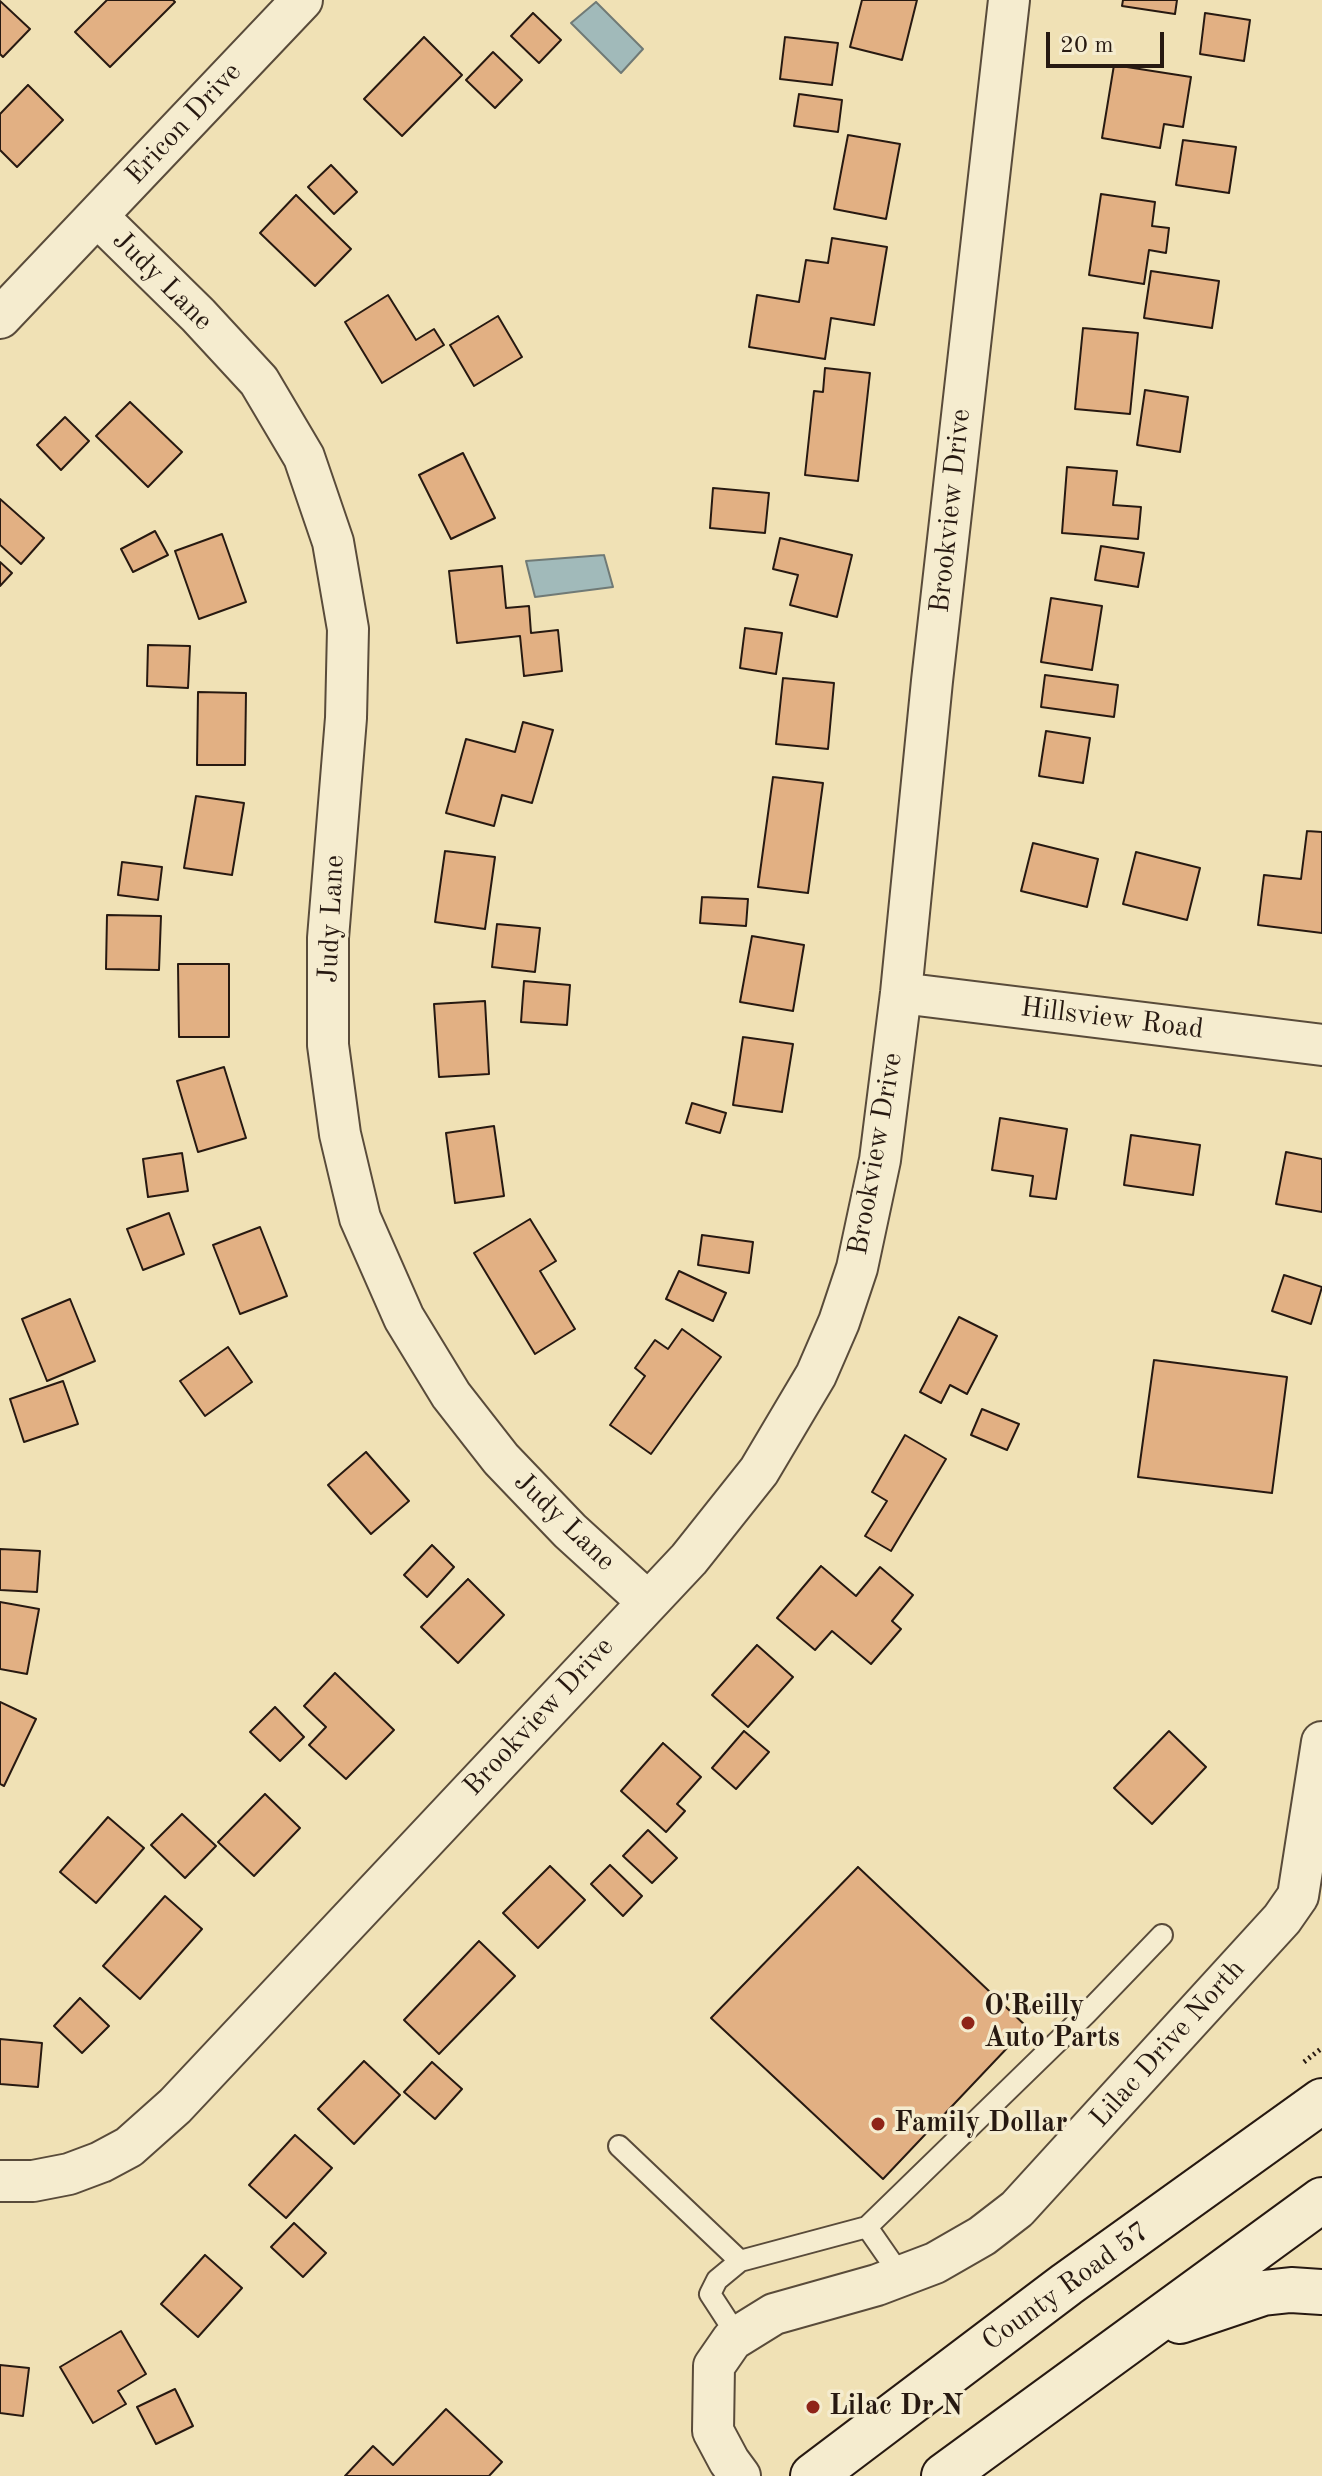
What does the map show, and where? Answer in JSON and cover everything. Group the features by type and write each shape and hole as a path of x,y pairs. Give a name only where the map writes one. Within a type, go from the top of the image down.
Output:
{"street":[{"name":"Ericon Drive","path":"0,318 302,0"},
{"name":"Brookview Drive","path":"0,2181 33,2181 69,2174 129,2147 152,2129 708,1537 759,1471 816,1375 839,1322 857,1268 880,1160 901,993 932,681 1009,0"},
{"name":"Judy Lane","path":"97,216 198,315 259,381 304,457 333,542 348,629 346,718 328,938 328,1045 340,1134 360,1218 404,1318 451,1395 501,1459 570,1531 648,1602"},
{"name":"Hillsview Road","path":"901,993 1322,1045"},
{"name":"Lilac Drive North","path":"740,2476 713,2431 714,2366 732,2340 774,2314 935,2263 982,2236 1017,2209 1282,1919 1298,1896 1322,1742"},
{"name":"County Road 57","path":"813,2476 1067,2284 1322,2101"},
{"path":"944,2476 1322,2200"},
{"path":"1133,2338 1263,2293 1291,2290 1322,2292"}],"lane":[{"path":"738,2337 710,2294 717,2280 740,2261 867,2227 1086,2014 1162,1935"},
{"path":"619,2146 740,2261"},
{"path":"867,2227 901,2276"}],"water":[{"path":"596,2 643,49 621,73 571,23"},
{"path":"604,555 613,587 535,597 526,561"}],"building":[{"path":"107,0 175,2 110,67 75,32"},
{"path":"862,0 917,0 902,60 850,47"},
{"path":"1123,0 1177,0 1175,14 1122,6"},
{"path":"0,1 30,29 3,57 0,54"},
{"path":"533,13 561,40 539,63 511,36"},
{"path":"1205,13 1250,20 1244,61 1200,54"},
{"path":"424,37 462,75 402,136 364,99"},
{"path":"785,37 838,43 832,85 780,79"},
{"path":"493,52 522,80 495,108 466,80"},
{"path":"1114,65 1191,77 1183,127 1164,124 1160,148 1102,138"},
{"path":"28,85 63,120 17,167 0,150 0,114"},
{"path":"799,94 842,100 838,132 794,126"},
{"path":"848,135 900,144 886,219 834,209"},
{"path":"1183,140 1236,147 1229,193 1176,185"},
{"path":"331,165 357,192 334,214 308,187"},
{"path":"1101,194 1155,202 1152,226 1169,228 1166,253 1149,250 1144,284 1089,275"},
{"path":"296,195 351,249 315,286 260,233"},
{"path":"832,238 887,247 874,325 831,318 825,359 749,347 757,295 799,302 806,260 828,263"},
{"path":"1151,271 1219,281 1212,328 1144,318"},
{"path":"388,295 416,340 434,329 444,345 382,383 345,322"},
{"path":"498,316 522,357 474,386 450,345"},
{"path":"1083,328 1138,333 1130,414 1075,409"},
{"path":"825,368 870,373 858,481 805,475 814,391 823,392"},
{"path":"1145,390 1188,397 1180,452 1137,445"},
{"path":"130,402 182,452 148,487 96,436"},
{"path":"65,417 89,441 61,470 37,445"},
{"path":"463,453 495,518 451,539 419,475"},
{"path":"1067,467 1117,471 1113,505 1141,507 1138,539 1062,533"},
{"path":"713,488 769,493 765,533 710,528"},
{"path":"0,499 44,538 21,564 0,545"},
{"path":"155,531 168,555 133,572 121,549"},
{"path":"222,534 246,602 199,619 175,551"},
{"path":"780,538 852,555 837,617 790,605 798,575 773,569"},
{"path":"1101,546 1144,553 1138,587 1095,580"},
{"path":"0,562 12,573 0,586"},
{"path":"502,566 506,608 529,606 531,633 558,630 562,671 524,676 520,636 457,643 449,571"},
{"path":"1051,598 1102,606 1092,670 1041,662"},
{"path":"745,628 782,633 776,674 740,668"},
{"path":"148,645 190,646 188,688 147,686"},
{"path":"1045,675 1118,685 1114,717 1041,707"},
{"path":"783,678 834,683 828,749 776,744"},
{"path":"198,692 246,693 245,765 197,765"},
{"path":"523,722 553,730 532,803 502,795 494,826 446,813 466,739 515,752"},
{"path":"1046,731 1090,738 1083,783 1039,776"},
{"path":"773,777 823,783 808,893 758,887"},
{"path":"196,796 244,803 232,875 184,868"},
{"path":"1307,831 1322,832 1322,933 1258,925 1264,875 1301,879"},
{"path":"1033,843 1098,859 1087,907 1021,891"},
{"path":"445,851 495,857 485,929 435,922"},
{"path":"1136,852 1200,868 1187,920 1123,904"},
{"path":"122,862 162,867 158,900 118,895"},
{"path":"702,897 748,899 746,926 700,923"},
{"path":"107,915 161,916 159,970 106,969"},
{"path":"497,924 540,928 535,972 492,967"},
{"path":"752,936 804,945 793,1011 740,1002"},
{"path":"178,964 229,964 229,1037 179,1037"},
{"path":"524,981 570,985 567,1025 521,1022"},
{"path":"485,1001 489,1074 439,1077 434,1004"},
{"path":"743,1037 793,1044 782,1112 733,1105"},
{"path":"224,1067 246,1138 198,1152 177,1081"},
{"path":"692,1103 726,1113 720,1133 686,1123"},
{"path":"1000,1118 1067,1129 1056,1199 1030,1196 1033,1176 992,1170"},
{"path":"494,1126 504,1196 455,1203 446,1133"},
{"path":"1131,1135 1200,1145 1193,1195 1124,1185"},
{"path":"1286,1152 1322,1159 1322,1212 1276,1204"},
{"path":"182,1153 188,1191 148,1197 143,1159"},
{"path":"169,1213 184,1254 143,1270 127,1229"},
{"path":"530,1219 556,1261 540,1271 575,1329 535,1354 474,1253"},
{"path":"260,1227 287,1296 240,1314 213,1245"},
{"path":"702,1235 753,1242 749,1273 698,1265"},
{"path":"679,1271 726,1293 713,1321 666,1299"},
{"path":"1284,1275 1322,1287 1311,1324 1272,1311"},
{"path":"70,1299 95,1361 47,1381 22,1319"},
{"path":"959,1317 997,1336 967,1394 950,1385 941,1403 920,1392"},
{"path":"682,1329 721,1357 651,1454 610,1425 645,1376 635,1368 655,1340 668,1349"},
{"path":"228,1347 252,1382 205,1416 180,1381"},
{"path":"1154,1360 1287,1377 1272,1493 1138,1477"},
{"path":"63,1381 78,1424 24,1442 10,1399"},
{"path":"982,1409 1019,1424 1007,1450 971,1435"},
{"path":"905,1435 946,1459 891,1551 865,1536 887,1501 872,1492"},
{"path":"366,1452 409,1501 371,1534 328,1485"},
{"path":"432,1545 454,1567 427,1597 404,1575"},
{"path":"0,1549 40,1551 37,1592 0,1590"},
{"path":"821,1566 856,1596 880,1567 913,1595 892,1621 901,1629 871,1664 832,1631 815,1650 777,1618"},
{"path":"468,1579 504,1615 458,1663 421,1627"},
{"path":"0,1602 39,1609 27,1674 0,1669"},
{"path":"757,1645 793,1677 748,1727 712,1695"},
{"path":"335,1673 394,1730 346,1779 309,1745 326,1727 304,1706"},
{"path":"0,1702 36,1719 4,1786 0,1784"},
{"path":"275,1707 304,1737 280,1761 250,1732"},
{"path":"744,1731 769,1752 736,1789 712,1768"},
{"path":"1169,1731 1206,1767 1152,1824 1114,1788"},
{"path":"663,1743 701,1777 677,1804 685,1811 666,1832 621,1791"},
{"path":"265,1794 300,1828 254,1876 218,1842"},
{"path":"182,1814 216,1846 185,1878 151,1845"},
{"path":"108,1817 144,1848 96,1903 60,1872"},
{"path":"648,1830 677,1858 652,1883 623,1856"},
{"path":"610,1865 642,1896 623,1916 591,1884"},
{"path":"550,1866 585,1900 538,1948 503,1913"},
{"path":"858,1867 1027,2027 883,2179 711,2018"},
{"path":"165,1896 202,1929 140,1999 103,1966"},
{"path":"479,1941 515,1976 439,2054 404,2020"},
{"path":"80,1998 109,2026 82,2053 54,2026"},
{"path":"0,2039 42,2043 38,2087 0,2084"},
{"path":"364,2061 400,2095 354,2144 318,2109"},
{"path":"432,2062 462,2089 435,2119 404,2092"},
{"path":"295,2135 332,2168 286,2218 249,2185"},
{"path":"294,2223 326,2253 303,2277 271,2247"},
{"path":"205,2255 242,2288 198,2337 161,2304"},
{"path":"121,2331 146,2374 118,2391 126,2404 93,2423 60,2367"},
{"path":"0,2365 29,2368 23,2416 0,2413"},
{"path":"175,2389 193,2426 156,2444 137,2407"},
{"path":"446,2409 502,2462 489,2476 345,2476 373,2446 393,2465"}],"place":[{"name":"O'Reilly Auto Parts","path":"968,2023"},
{"name":"Family Dollar","path":"878,2124"},
{"name":"Lilac Dr N","path":"813,2407"}]}
